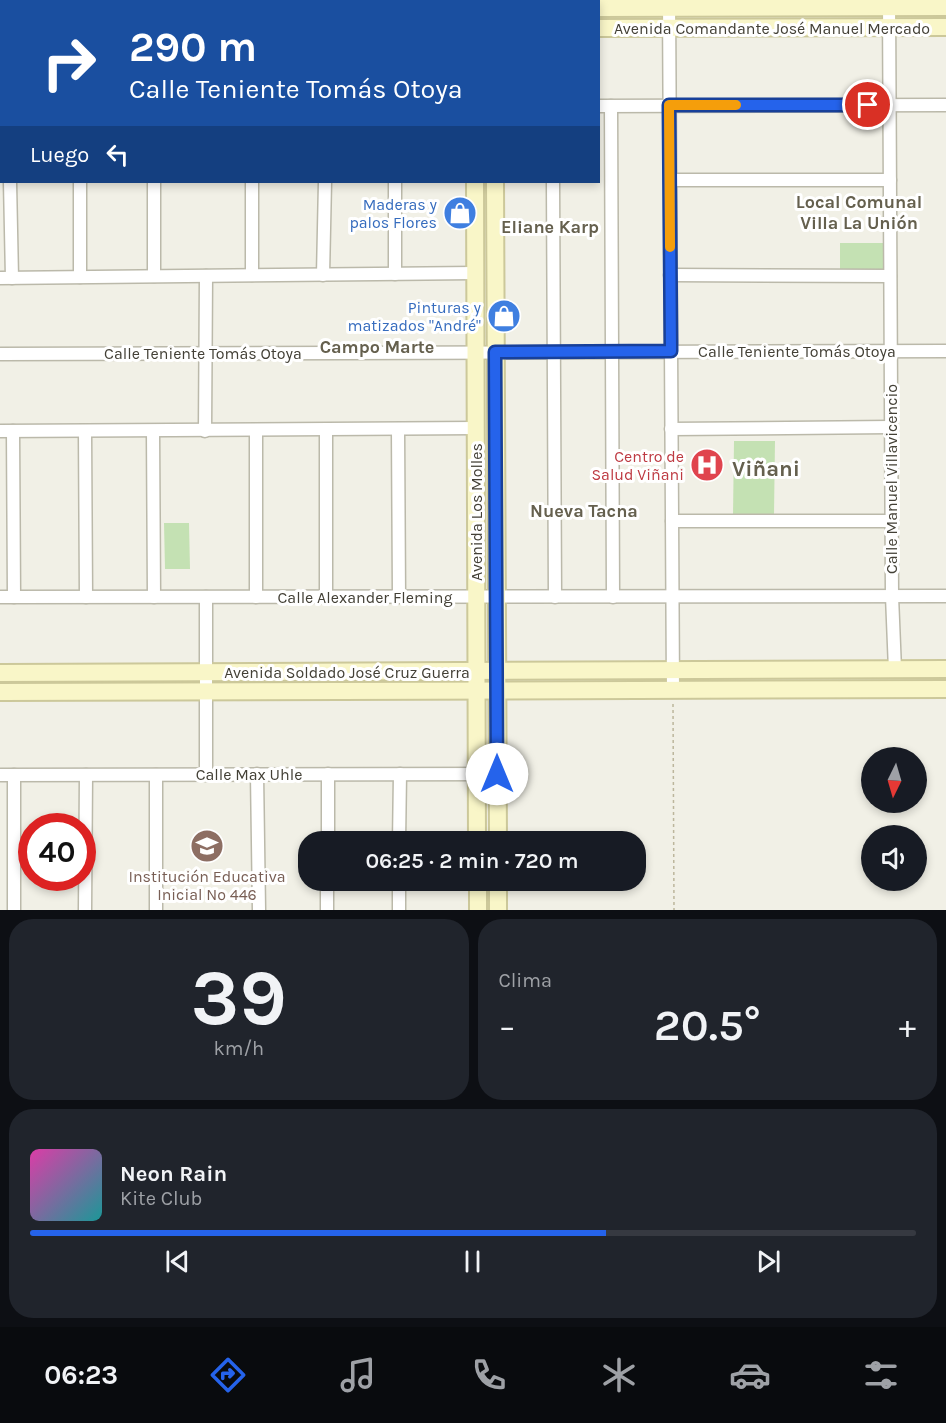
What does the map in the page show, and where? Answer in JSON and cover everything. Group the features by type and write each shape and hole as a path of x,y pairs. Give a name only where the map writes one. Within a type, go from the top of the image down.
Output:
{"street":[{"name":"Avenida Comandante José Manuel Mercado","path":"600,8 669,4 889,3 946,7"},
{"name":"Calle Manuel Villavicencio","path":"889,3 892,596 895,669"},
{"path":"669,4 673,690"},
{"name":"Avenida Comandante José Manuel Mercado","path":"600,28 946,27"},
{"path":"613,597 611,351 605,106 946,105"},
{"path":"670,180 890,180"},
{"path":"10,183 6,278 475,273"},
{"path":"80,183 80,277"},
{"path":"154,183 154,276"},
{"path":"252,183 252,275"},
{"path":"323,275 325,183"},
{"path":"395,183 395,274"},
{"name":"Avenida Los Molles","path":"475,183 477,831"},
{"name":"Avenida Los Molles","path":"495,183 498,831"},
{"path":"553,183 555,597"},
{"path":"670,275 890,276"},
{"path":"205,431 206,276"},
{"name":"Calle Teniente Tomás Otoya","path":"0,354 946,351"},
{"path":"671,429 891,427"},
{"path":"0,432 476,428"},
{"path":"398,429 399,597"},
{"path":"256,430 256,597"},
{"path":"326,430 326,597"},
{"path":"14,431 14,597"},
{"path":"85,431 86,597"},
{"path":"153,431 154,597"},
{"path":"672,521 892,521"},
{"name":"Calle Alexander Fleming","path":"0,597 946,596"},
{"path":"206,597 206,774"},
{"name":"Avenida Soldado José Cruz Guerra","path":"0,673 946,669"},
{"name":"Avenida Soldado José Cruz Guerra","path":"0,692 946,689"},
{"path":"257,774 259,910"},
{"path":"327,831 328,774"},
{"path":"399,774 399,831"},
{"name":"Calle Max Uhle","path":"0,775 497,774"},
{"path":"14,775 14,910"},
{"path":"85,910 86,775"},
{"path":"156,775 156,910"},
{"path":"327,891 327,910"},
{"path":"399,891 399,910"},
{"path":"478,891 478,910"},
{"path":"498,891 498,910"}],"path":[{"path":"673,690 674,910"}],"green space":[{"path":"840,243 884,243 884,270 840,270"},
{"path":"734,441 775,441 774,515 733,515"},
{"path":"164,523 189,523 190,569 165,569"}],"slow traffic":[{"path":"670,247 669,105 736,105"}],"place":[{"name":"Maderas y palos Flores","path":"460,213"},
{"name":"Pinturas y matizados \"André\"","path":"504,316"},
{"name":"Centro de Salud Viñani","path":"707,465"},
{"name":"Institución Educativa Inicial Nº 446","path":"207,846"}],"district":[{"name":"Local Comunal Villa La Unión","path":"859,212"},
{"name":"Eliane Karp","path":"550,227"},
{"name":"Campo Marte","path":"377,347"},
{"name":"Viñani","path":"766,469"},
{"name":"Nueva Tacna","path":"584,511"}],"route":[{"path":"497,774 495,352 671,351 669,105 868,105"}]}
